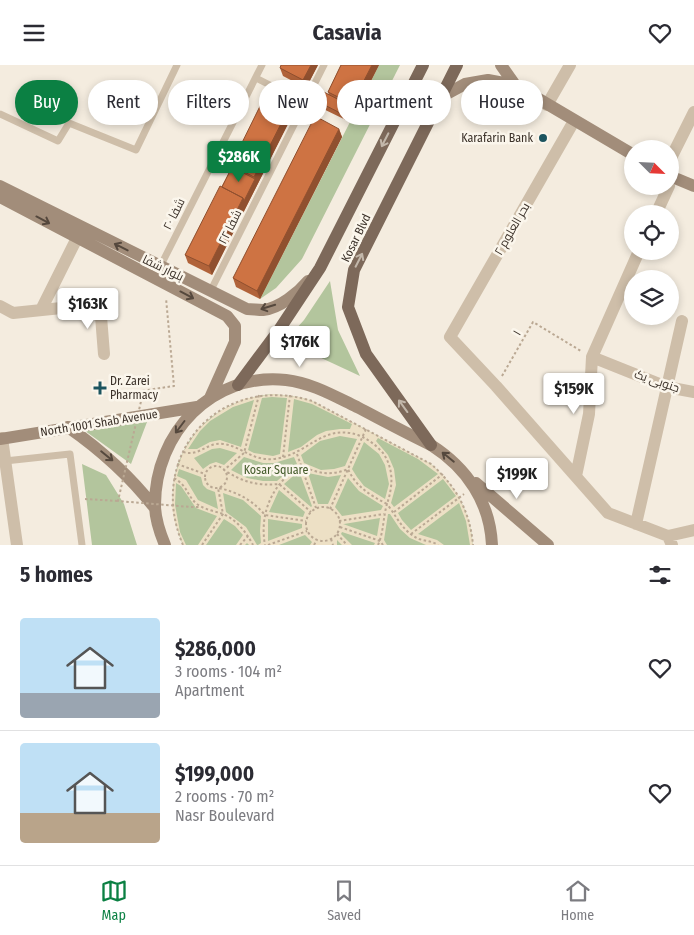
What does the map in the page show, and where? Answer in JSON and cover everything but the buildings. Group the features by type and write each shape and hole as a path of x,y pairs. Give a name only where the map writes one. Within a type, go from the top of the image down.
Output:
{"main road":[{"name":"Kosar Blvd","path":"238,385 279,330 320,268 423,65"},
{"name":"Kosar Blvd","path":"450,80 457,65"},
{"name":"Kosar Blvd","path":"428,125 354,270 348,307 366,354 431,445"}],"street":[{"path":"501,65 512,80"},
{"path":"547,105 570,65"},
{"path":"543,102 624,149"},
{"path":"679,142 694,112"},
{"name":"بحر العلوم ۲","path":"496,386 450,337 574,121"},
{"path":"679,183 694,186"},
{"name":"بلوار شفا","path":"0,186 247,309 265,310 282,302 301,289 320,268"},
{"name":"بلوار شفا","path":"0,197 227,316 235,326 235,342 210,398"},
{"path":"41,310 77,238"},
{"path":"576,476 589,414 592,357 636,260"},
{"path":"0,306 13,313 100,304 104,354"},
{"path":"636,523 682,321"},
{"name":"جنوبی یک","path":"592,357 667,387 694,392"},
{"path":"163,542 154,507 162,458 176,431 197,407 210,398 238,385 264,380 292,381 316,387 431,445 456,464 471,481 548,545"},
{"path":"496,386 608,513 636,523 670,541 694,531"},
{"name":"North 1001 Shab Avenue","path":"1,439 197,407"},
{"path":"68,427 114,462 135,483 154,507"},
{"path":"1,439 16,545"},
{"path":"471,481 483,503 488,518 492,545"}],"lane":[{"path":"0,114 58,141 69,123 136,150 177,65"},
{"name":"شفا ۲۰","path":"160,267 262,65"},
{"name":"شفا ۲۲","path":"316,80 324,65"},
{"path":"256,78 260,80"},
{"name":"شفا ۲۲","path":"210,292 294,125"},
{"path":"5,461 70,453 82,545"}],"path":[{"path":"128,393 174,387 164,283"},
{"name":"۱","path":"496,386 534,322 592,357"},
{"path":"224,470 244,453 264,380"},
{"path":"283,457 292,381"},
{"path":"183,545 174,519 172,506 174,478 183,452 198,429 208,419 232,404 259,396 290,396 312,401 419,457 443,475 460,497 469,520 472,545"},
{"path":"118,501 142,397"},
{"path":"330,509 366,429"},
{"path":"183,452 191,454 211,445 224,444 263,459 283,457 296,453 318,438 333,433 347,433 362,437 377,446 388,463 392,485 378,545"},
{"path":"296,453 316,508"},
{"path":"162,458 205,474"},
{"path":"394,512 456,464"},
{"path":"301,465 314,472 328,474 348,469"},
{"path":"301,465 279,484 270,499 263,531 267,545 307,531"},
{"path":"306,521 265,515 244,497 210,486 205,479 205,474 211,467 221,467 239,479 254,484 279,484 311,512"},
{"path":"348,469 361,488 387,504 403,527 411,534 419,539 438,545"},
{"path":"218,488 225,483 226,474 224,470"},
{"path":"174,478 183,483 196,502 223,514 237,523 253,545"},
{"path":"411,534 460,497 471,481"},
{"path":"202,545 223,514 218,488"},
{"path":"76,498 204,507"},
{"path":"316,508 330,509 335,511 340,527 331,539 317,540 309,535 306,521 311,512 316,508"},
{"path":"339,521 384,513"},
{"path":"340,527 380,541 383,545"},
{"path":"336,534 347,545"},
{"path":"240,545 248,536"},
{"path":"331,539 333,545"},
{"path":"314,545 317,540"}],"green space":[{"path":"379,65 400,65 392,80 371,80"},
{"path":"348,125 370,125 302,259 276,288 260,299"},
{"path":"330,281 338,330 360,376 317,356 276,351 304,320"},
{"name":"Kosar Square","path":"272,394 299,397 312,401 431,464 448,481 460,500 469,521 473,545 183,545 175,518 173,492 177,468 187,445 201,426 221,411 245,400"},
{"path":"147,422 131,464 81,428"},
{"path":"82,464 106,475 124,504 137,545 92,545"}],"shaded area":[{"path":"272,394 299,397 312,401 431,464 443,475 458,495 469,520 473,545 470,545 466,521 459,503 418,534 437,540 444,545 426,545 410,538 388,514 384,540 387,545 374,545 375,543 342,532 341,534 352,545 342,545 337,540 337,545 310,545 312,542 305,535 279,545 258,545 261,543 261,516 243,500 223,493 226,512 246,527 257,545 249,545 247,543 245,545 236,545 243,535 235,526 224,519 206,545 198,545 217,516 196,508 181,486 176,483 175,505 180,532 186,545 183,545 174,519 172,506 174,478 183,452 198,429 220,411 244,399","holes":["262,398 287,398 280,454 273,456 254,453 248,450","294,399 312,404 352,424 350,429 326,431 301,447 288,452","254,400 241,447 220,440 210,442 197,449 188,449 200,431 210,421 233,407","340,436 357,439 345,466 321,470 304,463 301,455 320,441","378,438 418,459 438,474 394,507 391,503 396,485 394,469 388,455 376,441","364,442 379,454 385,465 389,484 385,499 364,486 352,469","220,448 237,453 224,465 216,462 203,469 194,458 212,449","244,457 263,463 274,463 294,457 297,464 277,481 247,478 231,470","179,469 201,477 203,485 215,492 218,509 198,500 186,480 177,476","299,471 312,506 284,484","308,473 328,477 341,475 328,504 318,504","348,478 359,491 383,506 381,510 342,516 335,507","443,479 456,496 411,530 398,513","279,490 305,512 303,517 269,512","380,518 377,536 343,524","268,519 302,524 302,528 268,541"]}],"place":[{"name":"Karafarin Bank","path":"543,138"},
{"name":"Dr. Zarei Pharmacy","path":"100,388"}]}
